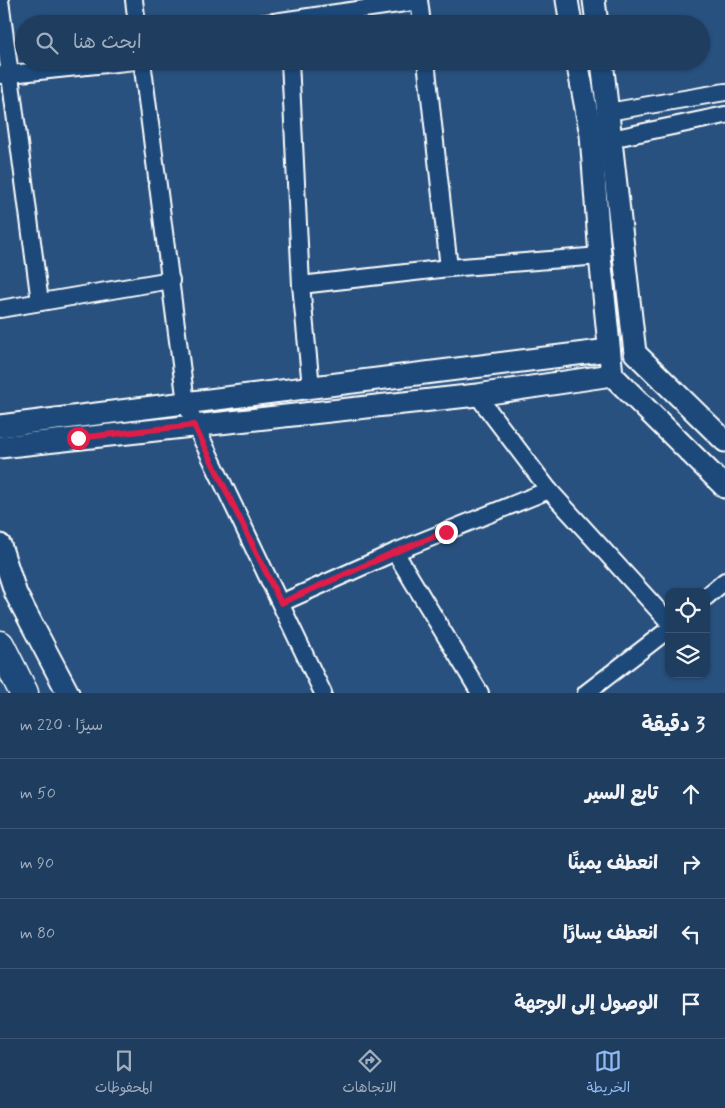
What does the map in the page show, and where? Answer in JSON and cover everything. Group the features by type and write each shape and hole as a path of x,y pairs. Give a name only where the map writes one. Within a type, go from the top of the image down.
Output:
{"highway":[{"path":"0,646 24,693"}],"street":[{"path":"0,0 5,75 40,302"},
{"path":"134,0 136,15"},
{"path":"330,15 419,0 421,15"},
{"path":"566,0 569,15"},
{"path":"594,0 596,15"},
{"path":"5,75 51,70"},
{"path":"143,70 186,403 194,425 324,693"},
{"path":"290,70 301,286 311,387"},
{"path":"427,70 449,268"},
{"path":"581,70 601,137 635,353 725,441"},
{"path":"603,70 608,112 601,137 600,256 612,375 725,487"},
{"path":"608,112 725,92"},
{"path":"601,137 725,115"},
{"path":"301,286 449,268 600,256"},
{"path":"0,309 170,280"},
{"path":"0,426 610,350"},
{"path":"0,447 477,395 612,375"},
{"path":"477,395 549,490 665,618"},
{"path":"281,603 395,552 549,490"},
{"path":"0,545 16,594 68,693"},
{"path":"395,552 480,693"},
{"path":"710,594 725,581"},
{"path":"586,693 665,632"}],"route":[{"path":"78,438 194,425 281,603 395,552 446,532"}]}
